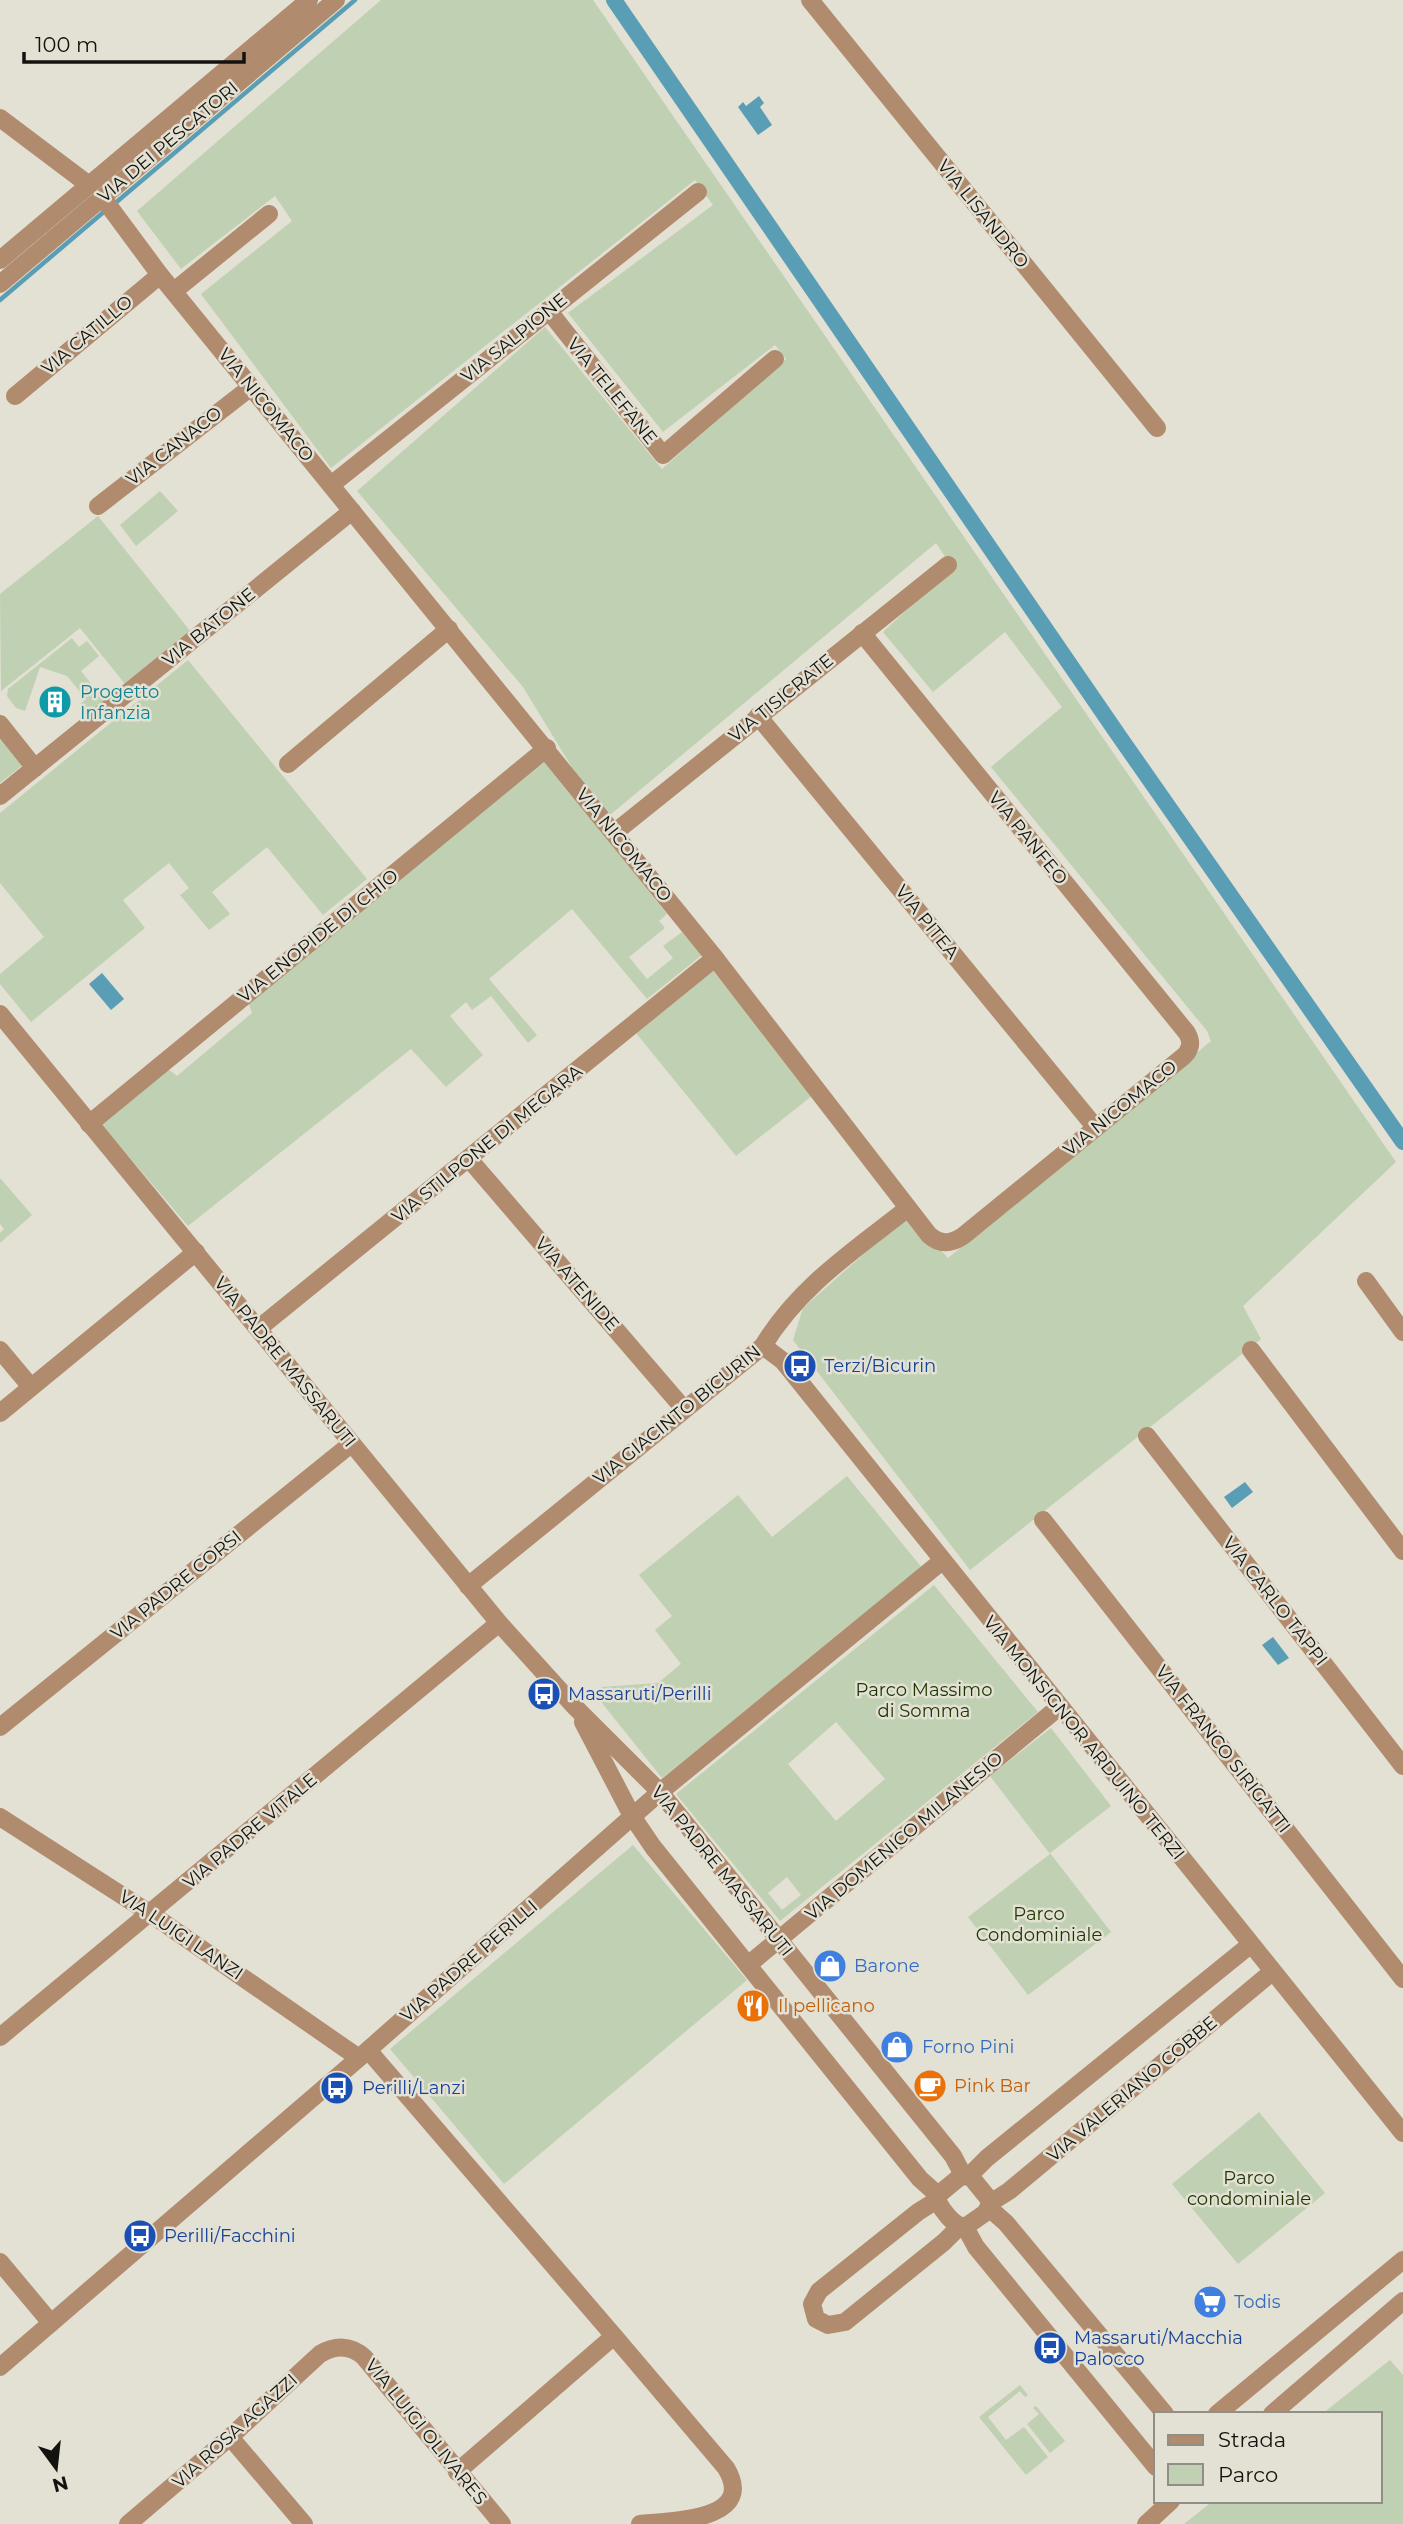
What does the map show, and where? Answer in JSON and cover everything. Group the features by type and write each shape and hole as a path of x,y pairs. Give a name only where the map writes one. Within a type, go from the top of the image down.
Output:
{"street":[{"name":"VIA DEI PESCATORI","path":"0,260 309,0"},
{"name":"VIA DEI PESCATORI","path":"0,284 108,205 336,0"},
{"name":"VIA LISANDRO","path":"810,0 1157,428"},
{"path":"0,118 89,185"},
{"name":"VIA SALPIONE","path":"331,485 698,192"},
{"name":"VIA NICOMACO","path":"108,205 160,275 715,958 936,1241 956,1240 1184,1056 1191,1045"},
{"path":"174,291 270,214"},
{"name":"VIA CATILLO","path":"15,396 160,275"},
{"name":"VIA TELEFANE","path":"548,310 663,455 775,359"},
{"name":"VIA CANACO","path":"98,506 251,387"},
{"name":"VIA BATONE","path":"0,796 352,511"},
{"name":"VIA TISICRATE","path":"614,833 948,565"},
{"path":"288,764 449,629"},
{"name":"VIA PANFEO","path":"862,633 1187,1033 1191,1045"},
{"name":"VIA PITEA","path":"758,716 1096,1128"},
{"path":"0,724 35,768"},
{"name":"VIA ENOPIDE DI CHIO","path":"89,1124 547,748"},
{"name":"VIA STILPONE DI MEGARA","path":"259,1328 715,958"},
{"name":"VIA PADRE MASSARUTI","path":"0,1014 499,1623 575,1707 660,1792 956,2161 988,2205 1006,2223 1163,2412"},
{"name":"VIA ATENIDE","path":"469,1159 684,1409"},
{"name":"VIA GIACINTO BICURIN","path":"468,1586 763,1346 780,1319 803,1293 908,1208"},
{"path":"0,1413 196,1252"},
{"path":"1366,1281 1403,1332"},
{"name":"VIA MONSIGNOR ARDUINO TERZI","path":"763,1346 783,1361 1403,2133"},
{"path":"0,1350 31,1387"},
{"path":"1251,1350 1403,1552"},
{"name":"VIA CARLO TAPPI","path":"1147,1436 1403,1766"},
{"name":"VIA PADRE CORSI","path":"0,1727 351,1444"},
{"name":"VIA FRANCO SIRIGATTI","path":"1042,1520 1403,1979"},
{"name":"VIA PADRE PERILLI","path":"0,2367 363,2054 660,1792 942,1561"},
{"name":"VIA PADRE VITALE","path":"0,2037 499,1623"},
{"name":"VIA PADRE MASSARUTI","path":"575,1707 632,1816 659,1855 920,2179 1154,2460"},
{"name":"VIA DOMENICO MILANESIO","path":"748,1965 1059,1707"},
{"name":"VIA LUIGI LANZI","path":"0,1817 363,2054 614,2336 726,2468 732,2483 729,2499 722,2507 695,2518 640,2524"},
{"name":"VIA VALERIANO COBBE","path":"1250,1945 939,2200 918,2212 820,2291 812,2304 817,2319 828,2325 845,2322 944,2242 959,2225 1005,2194 1272,1972"},
{"path":"1219,2412 1403,2260"},
{"path":"0,2262 51,2323"},
{"path":"1274,2412 1403,2301"},
{"path":"457,2472 614,2336"},
{"name":"VIA LUIGI OLIVARES","path":"346,2347 356,2350 364,2357 502,2524"},
{"name":"VIA ROSA AGAZZI","path":"128,2524 230,2437 320,2354 333,2348 346,2347"},
{"path":"230,2437 304,2524"},
{"path":"1146,2524 1169,2503"}],"green space":[{"path":"381,0 593,0 1396,1162 1243,1306 1261,1339 970,1570 793,1340 803,1308 902,1220 912,1219 948,1258 1211,1041 1207,1031 991,767 1062,707 1005,632 933,692 883,632 952,567 936,543 604,820 523,687 357,491 545,327 662,469 786,359 775,345 663,432 568,313 713,205 695,180 331,468 201,294 292,221 275,196 181,269 137,211"},
{"path":"160,491 178,511 136,546 120,525"},
{"path":"98,516 191,632 125,684 80,628 1,691 0,594"},
{"path":"72,638 79,647 87,641 99,656 81,671 105,701 88,714 80,704 86,699 67,676 40,667 25,711 16,708 7,696 8,689"},
{"path":"188,660 367,879 323,915 267,847 212,892 230,914 209,930 180,895 189,888 169,863 123,900 145,928 31,1022 0,984 0,974 44,937 0,883 0,813"},
{"path":"0,736 23,765 0,783"},
{"path":"546,761 667,914 659,921 665,928 629,957 647,979 673,958 663,946 682,932 702,955 647,999 572,909 489,979 537,1035 528,1043 491,996 472,1010 466,1002 450,1016 483,1055 446,1087 411,1049 188,1226 100,1123 168,1069 177,1076 252,1013 248,1002"},
{"path":"713,971 813,1095 736,1156 636,1033"},
{"path":"0,1178 32,1215 0,1243 0,1233 4,1229 0,1224"},
{"path":"847,1476 923,1569 662,1778 594,1693 602,1687 658,1683 681,1664 655,1630 672,1616 639,1575 738,1495 772,1537"},
{"name":"Parco Massimo di Somma","path":"934,1585 1038,1712 780,1921 676,1794","holes":["836,1722 885,1779 836,1821 788,1764","787,1877 801,1895 782,1910 768,1893"]},
{"name":"Parco Condominiale","path":"1051,1728 1111,1806 1050,1853 1111,1932 1028,1995 968,1917 1050,1854 990,1776"},
{"path":"633,1845 747,1980 504,2184 390,2049"},
{"name":"Parco condominiale","path":"1259,2112 1325,2193 1238,2264 1172,2184"},
{"path":"1390,2360 1403,2375 1403,2524 1184,2524 1210,2503 1382,2503 1382,2412 1325,2412"},
{"path":"1020,2385 1028,2395 1025,2397 1020,2391 988,2417 1006,2440 1024,2427 1048,2457 1026,2475 979,2417"},
{"path":"1036,2406 1065,2441 1050,2453 1027,2424 1039,2414 1033,2408"}],"water":[{"path":"759,96 764,103 760,107 772,125 758,135 738,107 743,102 746,106"},
{"path":"102,973 124,999 111,1010 89,984"},
{"path":"1245,1482 1253,1492 1232,1508 1224,1497"},
{"path":"1273,1637 1289,1658 1278,1665 1262,1645"}],"waterway":[{"path":"113,205 355,0"},
{"path":"614,0 1119,736 1403,1142"},
{"path":"0,300 106,210"}],"place":[{"name":"Progetto Infanzia","path":"55,702"},
{"name":"Terzi/Bicurin","path":"800,1366"},
{"name":"Massaruti/Perilli","path":"544,1694"},
{"name":"Barone","path":"830,1966"},
{"name":"Il pellicano","path":"753,2006"},
{"name":"Forno Pini","path":"897,2047"},
{"name":"Pink Bar","path":"930,2086"},
{"name":"Perilli/Lanzi","path":"337,2088"},
{"name":"Perilli/Facchini","path":"140,2236"},
{"name":"Todis","path":"1210,2302"},
{"name":"Massaruti/Macchia Palocco","path":"1050,2348"}]}
